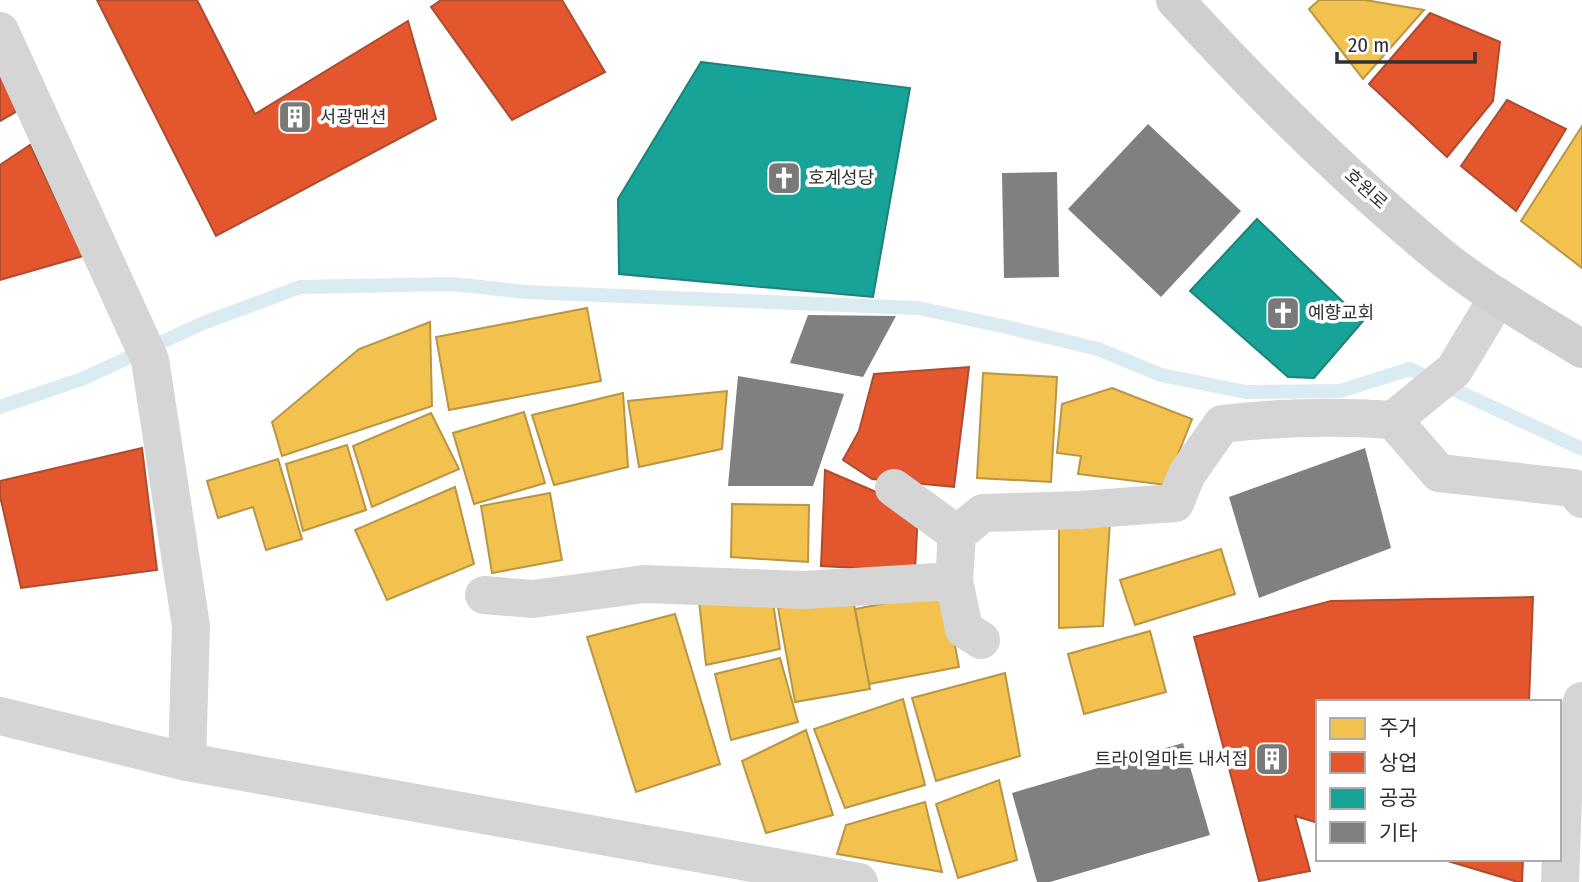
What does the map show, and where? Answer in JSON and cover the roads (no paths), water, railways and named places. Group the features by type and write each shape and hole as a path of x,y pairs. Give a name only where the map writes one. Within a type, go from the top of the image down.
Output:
{"street":[{"name":"호원로","path":"1175,0 1248,80 1441,256 1498,297 1582,349"},
{"path":"0,31 150,360 191,626 187,762"},
{"path":"981,640 964,629 954,581 957,534 983,513 1175,503 1187,474 1222,424 1278,417 1393,420 1454,370 1498,297"},
{"path":"1393,420 1439,473 1573,488 1582,499"},
{"path":"894,488 957,534"},
{"path":"484,595 533,598 644,584 804,590 954,581"},
{"path":"1561,854 1564,769 1582,701"},
{"path":"0,716 187,762 859,882"},
{"path":"1560,882 1561,861"}],"waterway":[{"path":"0,407 82,379 201,324 300,287 453,284 526,292 918,308 1098,349 1161,375 1246,392 1340,391 1410,369 1582,449"}],"place":[{"name":"서광맨션","path":"295,117"},
{"name":"호계성당","path":"784,178"},
{"name":"예향교회","path":"1283,313"},
{"name":"트라이얼마트 내서점","path":"1272,759"}]}
